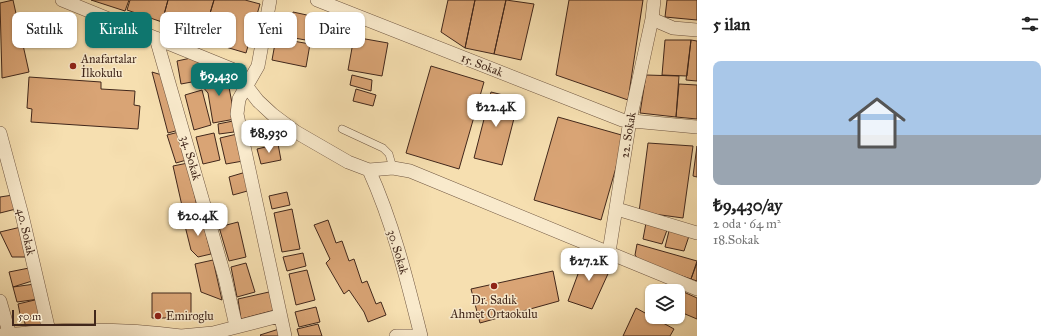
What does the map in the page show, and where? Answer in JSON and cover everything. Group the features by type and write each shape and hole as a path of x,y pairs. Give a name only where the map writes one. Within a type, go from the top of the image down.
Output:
{"street":[{"path":"62,0 234,70 272,114 296,132 348,162 369,170 392,168 410,170 697,289"},
{"path":"270,0 258,66 238,99 237,114 279,316 285,336"},
{"name":"15. Sokak","path":"317,0 622,120 697,127"},
{"name":"22. Sokak","path":"609,252 630,120 652,19 654,0"},
{"path":"652,19 673,28 697,30"},
{"name":"34. Sokak","path":"156,38 225,278 236,326"},
{"name":"40. Sokak","path":"0,133 22,215 48,331"},
{"name":"30. Sokak","path":"369,170 399,251 421,336"},
{"path":"617,209 697,233"},
{"path":"0,301 6,335 48,331 91,334 154,334 181,336 214,334 236,326 279,316"},
{"path":"396,336 411,336"}],"lane":[{"path":"342,129 383,148 389,154 392,168"}],"building":[{"path":"13,0 16,12 12,12 12,48 24,48 29,72 2,78 0,3"},
{"path":"91,0 129,0 125,11"},
{"path":"130,0 168,0 165,12 160,12 160,21 152,19 152,12 133,12 127,10"},
{"path":"168,0 214,0 210,12 165,12"},
{"path":"214,0 245,0 260,4 258,12 244,12 244,48 247,48 246,53 229,48 236,48 236,12 210,12"},
{"path":"448,0 475,0 465,48 441,32"},
{"path":"475,0 506,0 494,54 465,48"},
{"path":"506,0 534,4 521,60 494,54"},
{"path":"569,0 643,0 628,100 556,75"},
{"path":"667,0 697,0 697,20 665,17"},
{"path":"297,13 305,15 305,40 297,38"},
{"path":"365,39 388,43 382,76 348,70 352,48 365,48"},
{"path":"665,40 691,40 687,76 662,75"},
{"path":"691,40 697,41 697,81 686,80"},
{"path":"297,42 305,43 305,48 309,48 306,67 272,60 274,48 297,48"},
{"path":"191,58 201,64 197,81 181,84 177,61"},
{"path":"431,66 484,82 459,169 406,153"},
{"path":"210,71 225,75 228,82 235,119 213,123 208,93 202,86"},
{"path":"152,72 165,76 179,130 168,133"},
{"path":"352,75 372,80 371,91 350,85"},
{"path":"646,75 679,76 676,117 640,113"},
{"path":"29,77 101,82 101,89 135,91 134,105 140,106 138,129 31,122 32,109 27,108"},
{"path":"679,84 697,85 697,119 676,117"},
{"path":"356,89 376,95 373,106 353,101"},
{"path":"202,90 211,125 194,130 185,95"},
{"path":"491,92 519,99 502,165 474,158"},
{"path":"558,117 625,136 601,220 534,200"},
{"path":"233,121 234,132 219,134 218,124"},
{"path":"183,131 190,159 176,163 167,135"},
{"path":"214,133 220,160 203,164 196,137"},
{"path":"237,134 243,161 226,164 220,138"},
{"path":"648,143 693,146 683,218 639,212"},
{"path":"278,144 281,160 261,164 257,149"},
{"path":"697,146 697,177 693,176"},
{"path":"188,163 199,216 185,219 173,166"},
{"path":"246,172 251,190 233,195 229,177"},
{"path":"287,192 290,205 272,209 269,196"},
{"path":"13,195 16,209 0,213 0,197"},
{"path":"292,209 300,249 282,252 274,213"},
{"path":"202,218 211,254 198,257 191,250 184,222"},
{"path":"328,220 336,243 342,241 349,261 354,259 362,283 367,281 376,304 381,302 386,315 368,322 364,312 349,290 344,294 326,263 330,259 314,225"},
{"path":"238,222 246,257 229,261 219,227"},
{"path":"646,223 667,230 662,244 643,239"},
{"path":"21,227 28,257 12,257 0,232"},
{"path":"669,231 689,236 684,251 665,247"},
{"path":"637,244 697,261 691,279 640,262 635,255"},
{"path":"303,253 306,266 287,271 283,257"},
{"path":"585,255 612,265 592,309 568,301"},
{"path":"213,260 222,300 201,292 195,264"},
{"path":"246,263 255,292 237,297 231,267"},
{"path":"697,263 697,281 691,279"},
{"path":"29,268 32,281 13,287 9,272"},
{"path":"307,270 315,300 296,305 289,274"},
{"path":"553,271 559,301 480,323 471,289"},
{"path":"35,284 39,299 17,302 13,287"},
{"path":"269,292 275,310 241,319 238,299"},
{"path":"152,293 191,293 191,318 152,318"},
{"path":"685,293 697,298 697,319 685,314"},
{"path":"39,299 44,312 21,319 18,304"},
{"path":"316,307 320,322 299,327 295,312"},
{"path":"636,308 645,313 645,324 665,324 674,329 670,336 623,336"},
{"path":"42,315 45,328 27,331 24,320"},
{"path":"318,324 322,336 299,336 297,329"},
{"path":"279,329 281,336 260,335"}],"place":[{"name":"Anafartalar İlkokulu","path":"73,66"},
{"name":"Dr. Sadık Ahmet Ortaokulu","path":"494,286"},
{"name":"Emiroglu","path":"158,316"}]}
